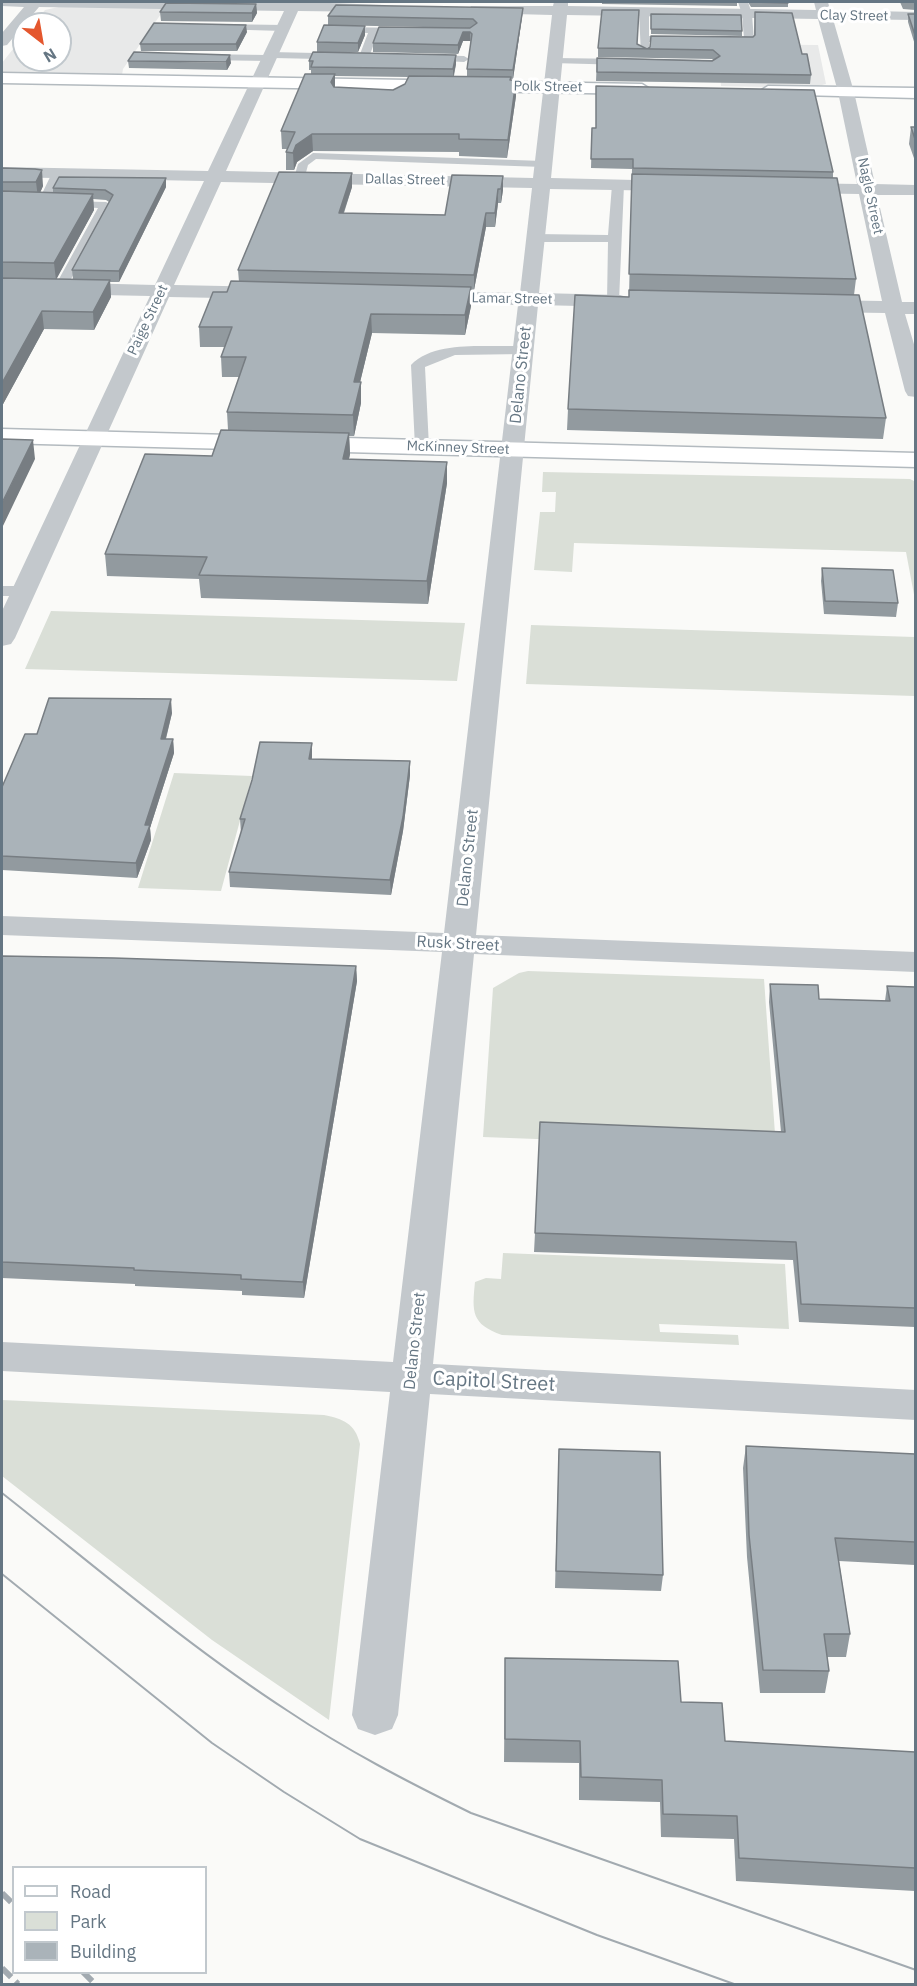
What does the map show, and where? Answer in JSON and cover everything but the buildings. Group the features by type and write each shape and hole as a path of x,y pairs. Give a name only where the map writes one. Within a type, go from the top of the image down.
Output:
{"main road":[{"name":"Polk Street","path":"2,78 258,83 344,90 402,91 462,67 553,74 662,89"},
{"path":"755,91 915,93"},
{"name":"McKinney Street","path":"2,436 915,460"}],"street":[{"path":"2,2 294,4 395,8"},
{"path":"2,42 34,2"},
{"name":"Paige Street","path":"2,638 294,4"},
{"name":"Clay Street","path":"463,9 560,6 651,9 823,8 915,16"},
{"name":"Delano Street","path":"375,1714 560,6"},
{"name":"Nagle Street","path":"823,8 846,92 893,307 915,391"},
{"name":"Dallas Street","path":"2,172 300,178 543,174 618,185 690,186"},
{"path":"774,188 915,190"},
{"path":"2,287 292,293"},
{"name":"Lamar Street","path":"410,296 636,301"},
{"path":"800,305 915,308"},
{"name":"Rusk Street","path":"2,925 915,962"},
{"name":"Capitol Street","path":"2,1356 915,1406"}],"lane":[{"path":"714,40 749,41 745,8"},
{"path":"644,62 644,39 651,9"},
{"path":"203,27 283,28"},
{"path":"322,30 422,31"},
{"path":"364,57 374,31"},
{"path":"644,39 691,40"},
{"path":"186,56 375,57"},
{"path":"419,58 462,67"},
{"path":"553,74 644,62 655,63"},
{"path":"58,173 38,203 106,205 60,288"},
{"path":"613,301 618,185"},
{"path":"536,238 614,239"},
{"path":"422,447 418,365 424,360 457,352 523,350"},
{"path":"2,591 23,591"}],"shaded area":[{"path":"63,6 165,8 123,69 122,75 2,72 2,63 12,50 12,72 72,72 72,12 43,12"},
{"path":"698,44 818,45 826,84 810,88 721,86 719,51"}],"green space":[{"path":"543,472 910,479 916,482 915,600 906,552 574,543 572,572 534,570 540,512 555,512 556,492 542,492"},
{"path":"51,611 465,623 457,681 25,669"},
{"path":"531,625 915,637 915,696 526,684"},
{"path":"174,773 252,776 221,891 138,888"},
{"path":"528,971 764,979 776,1148 483,1137 493,988 519,973"},
{"path":"503,1253 785,1264 789,1329 659,1324 660,1332 738,1335 739,1345 502,1335 479,1321 474,1309 474,1301 475,1282 486,1278 501,1279"},
{"path":"2,1400 324,1415 347,1423 355,1431 360,1444 329,1720 212,1640 2,1476"}],"tram line":[{"path":"2,1493 214,1660 332,1739 401,1777 471,1813 916,1970"},
{"path":"2,1574 212,1743 284,1792 360,1839 597,1935 734,1984"}],"railway":[{"path":"2,1893 12,1903"},
{"path":"2,1968 18,1984"},
{"path":"85,1974 95,1984"}]}
